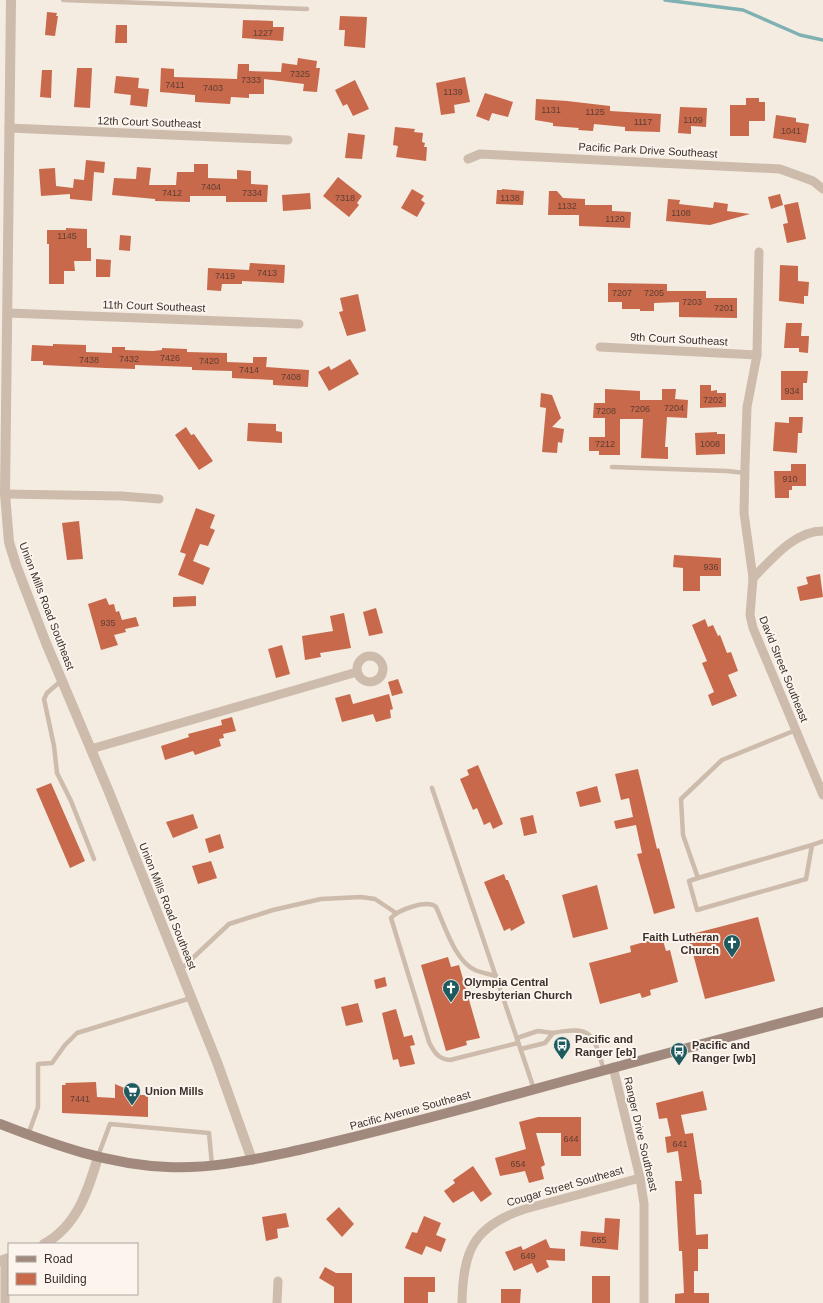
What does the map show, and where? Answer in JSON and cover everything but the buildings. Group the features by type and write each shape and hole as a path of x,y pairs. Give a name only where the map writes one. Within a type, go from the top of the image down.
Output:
{"main road":[{"name":"Pacific Avenue Southeast","path":"0,1124 28,1135 98,1157 140,1166 213,1167 252,1160 397,1127 823,1012"}],"street":[{"name":"Union Mills Road Southeast","path":"11,0 5,494 9,542 16,565 180,970 241,1126 252,1160"},
{"name":"12th Court Southeast","path":"9,128 288,140"},
{"name":"Pacific Park Drive Southeast","path":"468,159 480,154 780,169 813,181 823,189"},
{"name":"David Street Southeast","path":"759,252 757,355 747,407 744,513 753,578 750,615 753,628 823,795"},
{"name":"11th Court Southeast","path":"8,313 299,324"},
{"name":"9th Court Southeast","path":"600,347 757,355"},
{"path":"5,494 121,496 159,499"},
{"path":"753,578 784,547 816,531 823,531"},
{"path":"90,749 357,672"},
{"name":"Ranger Drive Southeast","path":"609,1069 640,1178 645,1218 644,1303"},
{"path":"45,1243 66,1228 76,1215 89,1185 98,1157"},
{"name":"Cougar Street Southeast","path":"462,1303 462,1277 471,1246 497,1220 508,1214 525,1209 640,1178"},
{"path":"5,1259 5,1303"},
{"path":"277,1303 278,1281"}],"lane":[{"path":"63,0 307,9"},
{"path":"612,467 745,473"},
{"path":"62,680 47,693 44,699 54,746 57,773 71,801 94,859"},
{"path":"698,878 683,835 681,799 722,760 796,730"},
{"path":"432,788 534,1089"},
{"path":"812,845 806,879 697,910 689,881 823,841"},
{"path":"180,970 229,924 273,910 321,899 361,897 375,899 396,913"},
{"path":"496,976 475,970 464,960 455,947 434,905 426,903 396,913 391,918 428,1042 440,1058 450,1060 517,1040 538,1031 554,1033 575,1029 584,1032 595,1040 609,1069"},
{"path":"28,1135 38,1107 38,1064 52,1063 65,1045 77,1033 191,998"},
{"path":"520,1049 545,1043 554,1033"},
{"path":"98,1157 110,1124 171,1129 209,1133 213,1167"}],"waterway":[{"path":"665,0 743,10 800,35 823,40"}],"place":[{"name":"Faith Lutheran Church","path":"732,958"},
{"name":"Olympia Central Presbyterian Church","path":"451,1003"},
{"name":"Pacific and Ranger [eb]","path":"562,1060"},
{"name":"Pacific and Ranger [wb]","path":"679,1066"},
{"name":"Union Mills","path":"132,1106"}]}
